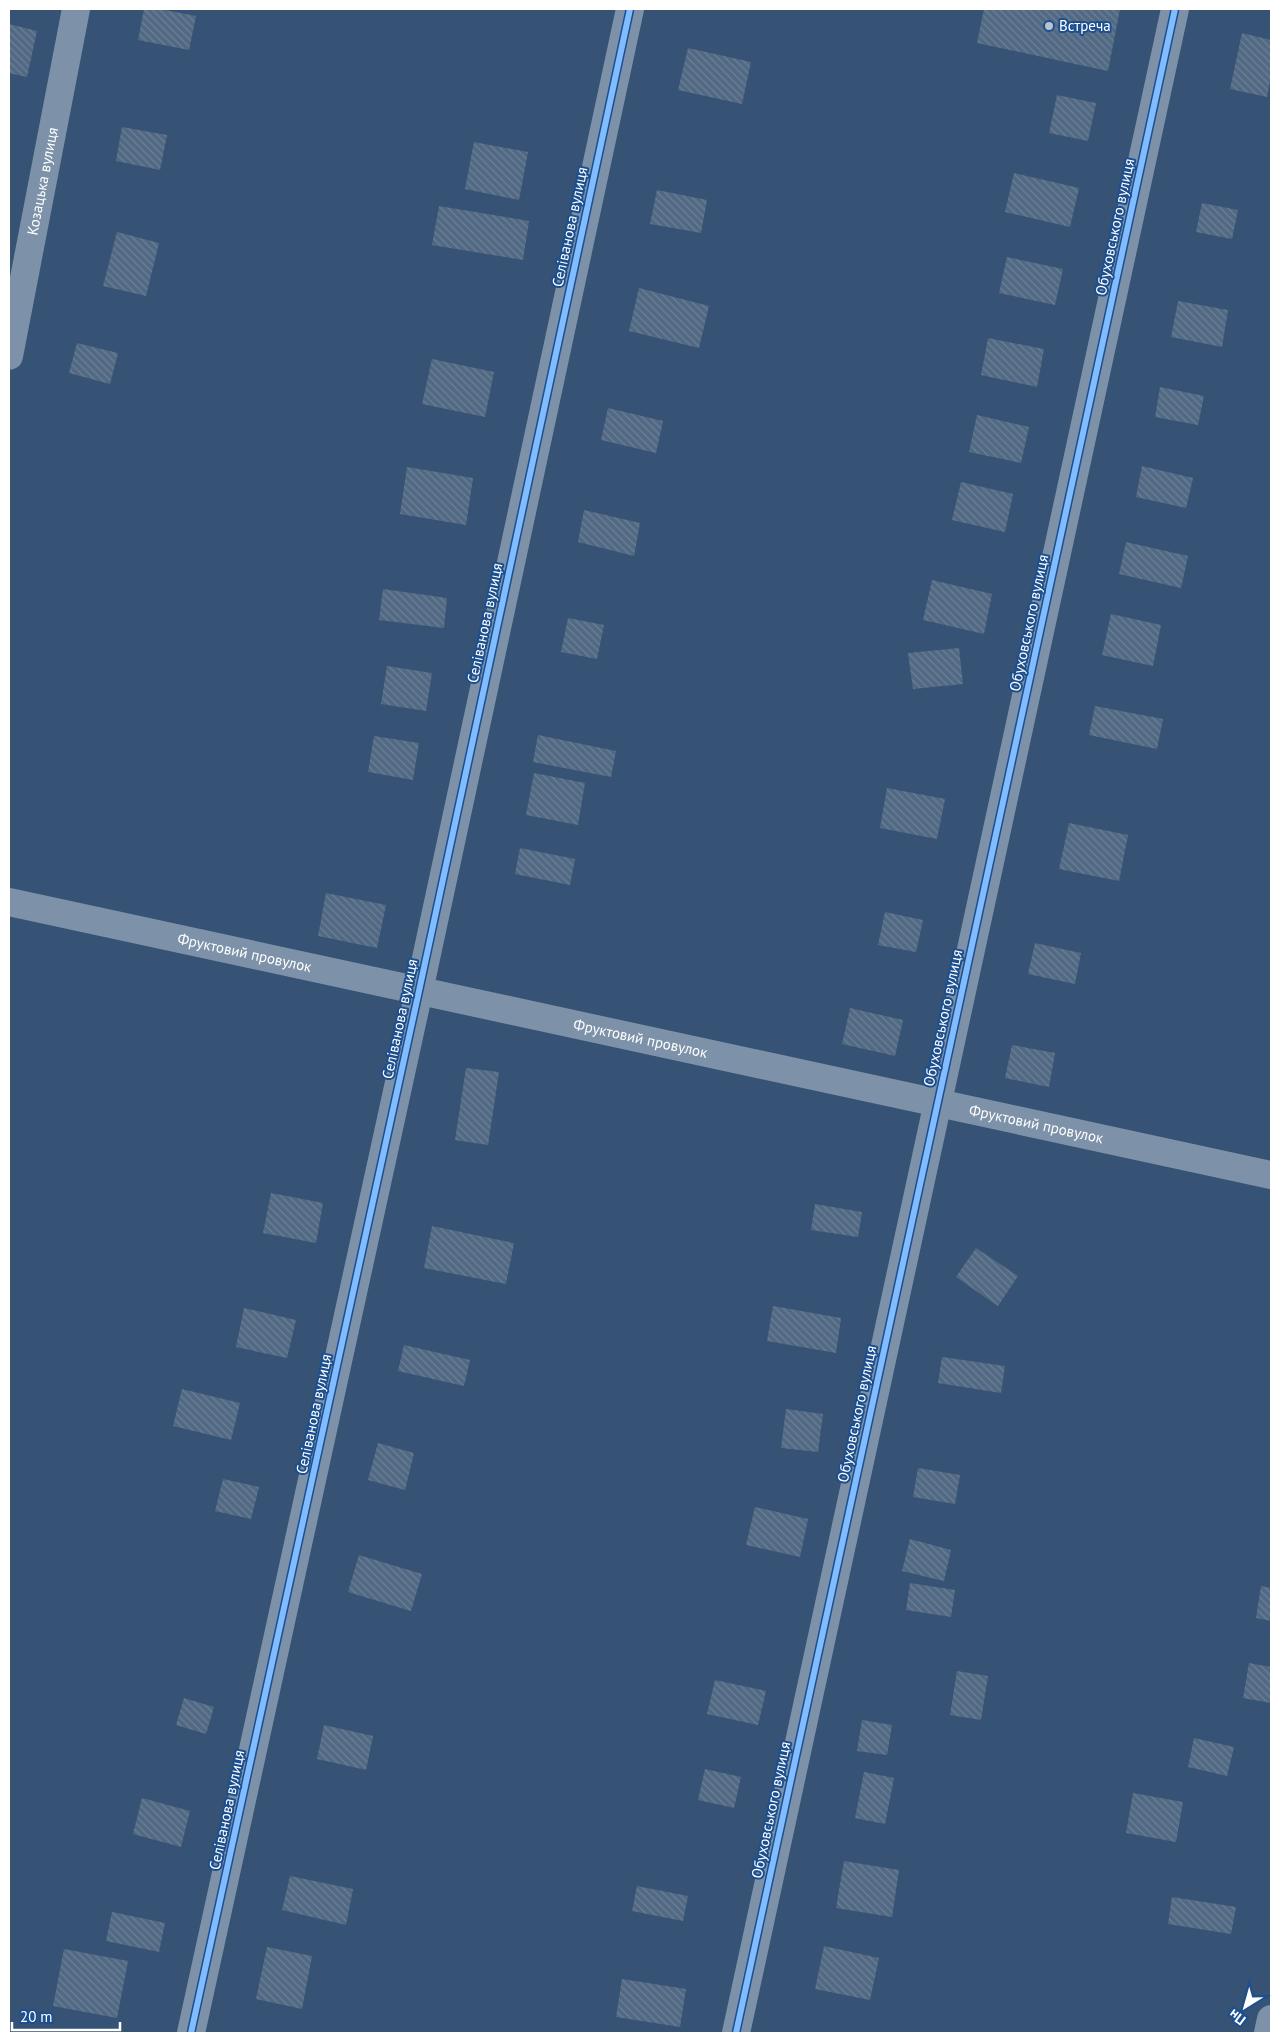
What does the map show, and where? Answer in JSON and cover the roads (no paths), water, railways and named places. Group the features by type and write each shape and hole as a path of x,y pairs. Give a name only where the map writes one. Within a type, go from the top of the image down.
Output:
{"street":[{"name":"Козацька вулиця","path":"9,356 76,9"},
{"name":"Селіванова вулиця","path":"191,2033 419,991 630,9"},
{"name":"Обуховського вулиця","path":"736,2033 1175,9"},
{"name":"Фруктовий провулок","path":"9,902 1271,1175"},
{"path":"1268,2033 1271,2019"}],"place":[{"name":"Встреча","path":"1049,26"}]}
